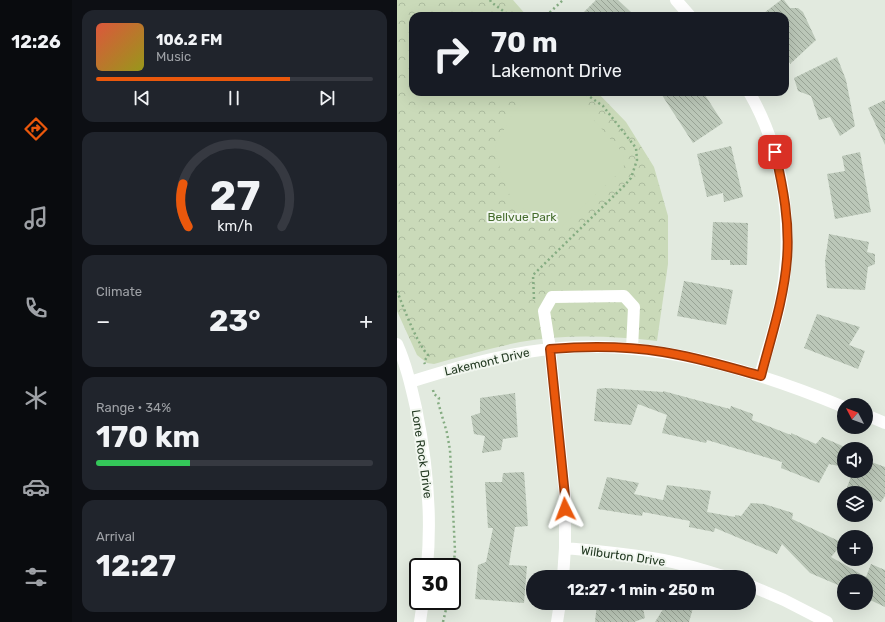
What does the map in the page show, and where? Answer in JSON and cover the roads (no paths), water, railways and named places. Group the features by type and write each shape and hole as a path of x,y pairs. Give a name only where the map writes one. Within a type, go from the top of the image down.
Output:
{"street":[{"path":"676,0 687,12"},
{"path":"751,96 764,122 775,152 782,184 787,219 787,258 781,300 761,376"},
{"path":"563,570 565,496 550,349 544,311 552,297 624,296 634,307 632,349"},
{"name":"Lone Rock Drive","path":"397,344 411,382 426,469 429,508 427,558"},
{"name":"Lakemont Drive","path":"411,382 485,361 550,349 583,347 632,349 663,352 695,358 761,376 837,403"},
{"path":"873,418 885,423"},
{"name":"Wilburton Drive","path":"565,548 664,560 703,570"},
{"path":"756,588 784,600 827,622"},
{"path":"420,622 422,610"},
{"path":"557,622 559,610"}],"park label":[{"name":"Bellvue Park","path":"522,217"}]}
